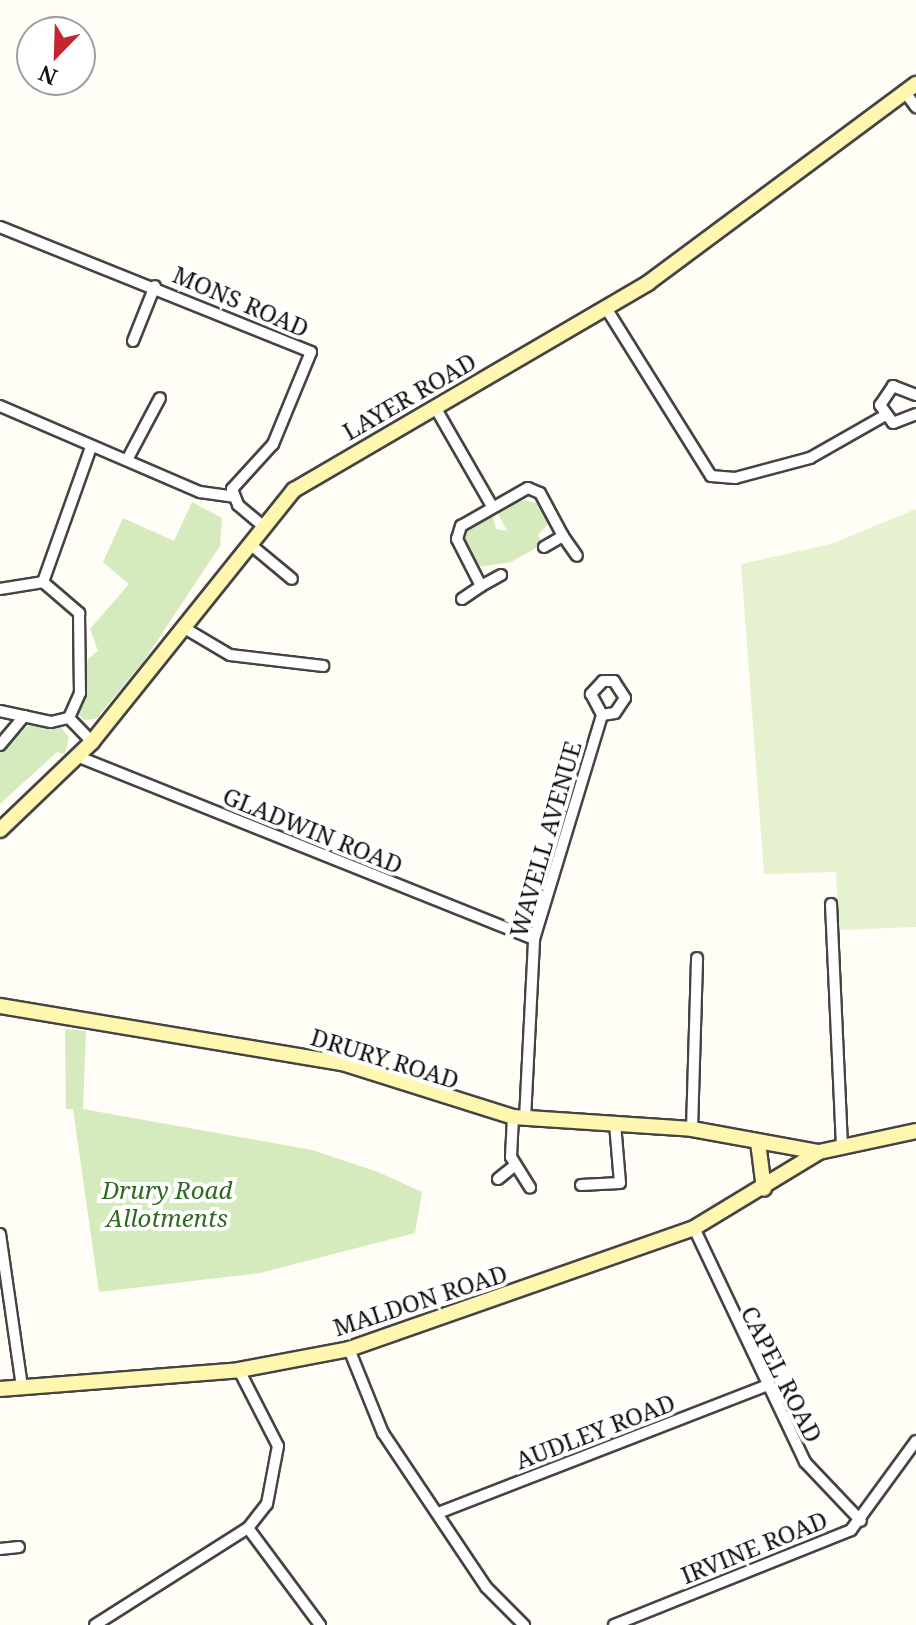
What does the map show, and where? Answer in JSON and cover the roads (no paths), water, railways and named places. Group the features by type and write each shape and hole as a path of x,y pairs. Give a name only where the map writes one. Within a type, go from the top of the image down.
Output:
{"main road":[{"name":"LAYER ROAD","path":"0,830 79,757 186,629 264,527 306,482 606,308 687,257 910,88"},
{"name":"DRURY ROAD","path":"0,1006 342,1063 519,1118 692,1129 819,1152"},
{"path":"819,1152 916,1131"},
{"path":"758,1142 764,1189"},
{"name":"MALDON ROAD","path":"0,1389 239,1370 349,1349 694,1228 764,1189 819,1152"}],"street":[{"path":"910,88 916,107"},
{"name":"MONS ROAD","path":"1,227 155,286 311,352 273,444 237,480 234,497"},
{"name":"MONS ROAD","path":"133,341 155,286"},
{"path":"606,308 711,476 735,478 810,458 884,416"},
{"path":"884,416 881,399 888,389 899,385 916,394"},
{"path":"127,460 160,398"},
{"path":"0,406 200,492 219,492 234,497 264,527"},
{"path":"435,407 492,506"},
{"path":"884,416 899,424 916,414"},
{"path":"43,582 91,447"},
{"path":"481,586 457,539 461,526 528,488 540,493 577,556"},
{"path":"544,547 563,536"},
{"path":"251,545 292,579"},
{"path":"462,599 501,575"},
{"path":"0,589 43,582 71,603 82,624 80,693 69,718"},
{"path":"186,629 230,655 323,666"},
{"path":"0,711 24,716 69,718 92,742"},
{"name":"WAVELL AVENUE","path":"515,1165 534,939 602,715"},
{"path":"0,745 24,716"},
{"name":"GLADWIN ROAD","path":"79,757 534,939"},
{"path":"831,904 842,1145"},
{"path":"692,1129 697,958"},
{"path":"581,1185 620,1183 615,1124"},
{"path":"498,1179 515,1165 530,1187"},
{"name":"CAPEL ROAD","path":"694,1228 766,1386 805,1462 861,1521"},
{"path":"0,1234 22,1387"},
{"path":"349,1349 383,1433 486,1587 524,1625"},
{"path":"95,1625 248,1528 274,1491 279,1457 239,1370"},
{"name":"AUDLEY ROAD","path":"438,1513 766,1386"},
{"name":"IRVINE ROAD","path":"614,1625 861,1521 916,1441"},
{"path":"248,1528 320,1625"},
{"path":"0,1549 19,1547"}],"park label":[{"name":"Drury Road Allotments","path":"167,1204"}]}
